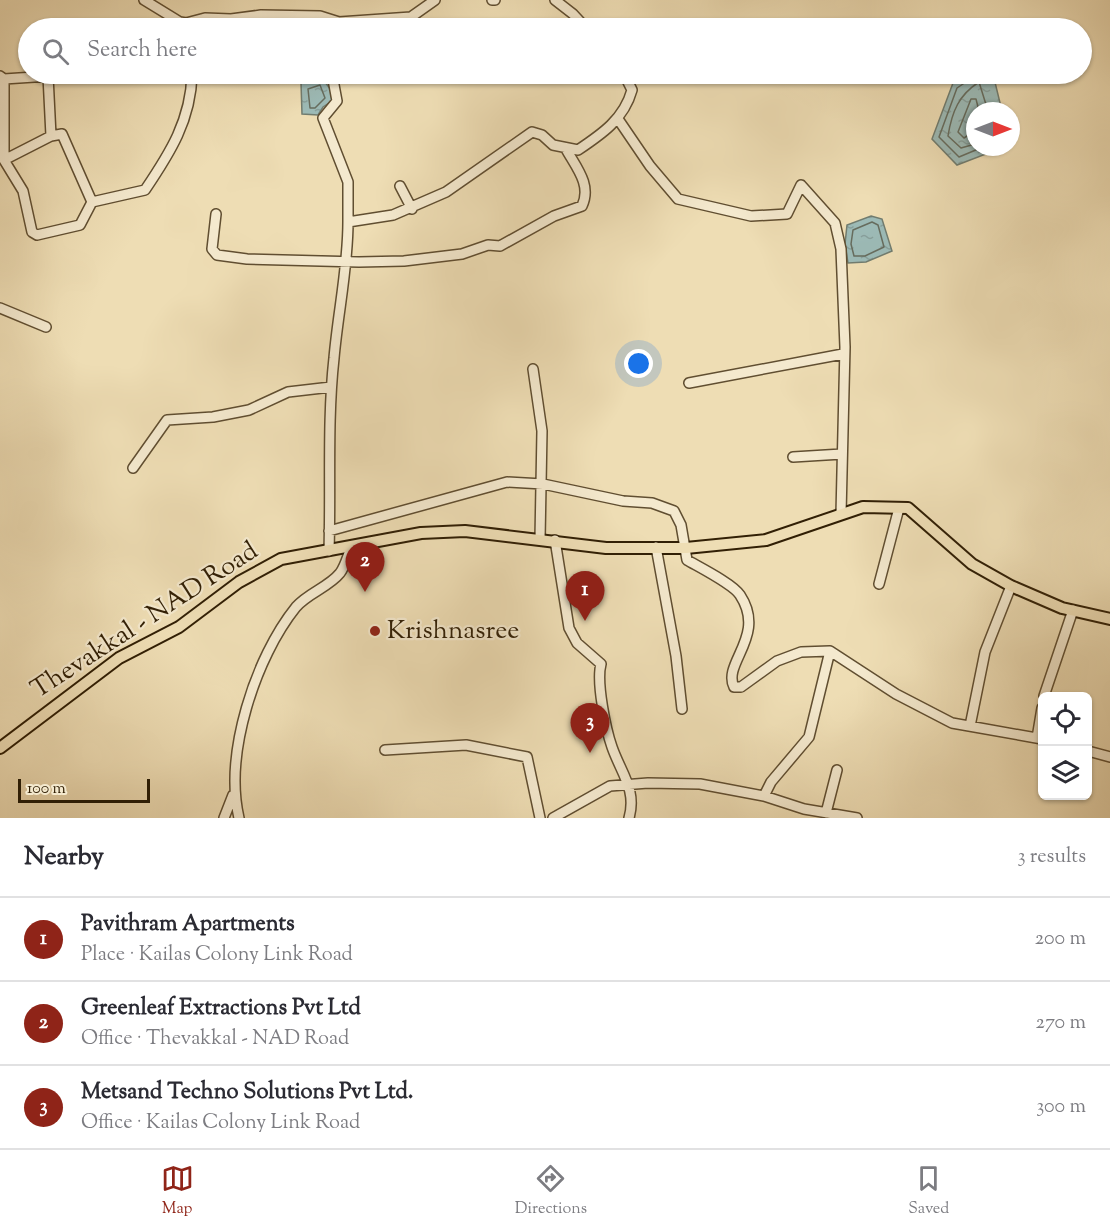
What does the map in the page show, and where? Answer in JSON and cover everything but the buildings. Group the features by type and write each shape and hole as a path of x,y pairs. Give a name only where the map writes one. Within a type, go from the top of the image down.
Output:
{"main road":[{"name":"Thevakkal - NAD Road","path":"0,748 119,658 178,627 239,582 281,559 351,548 421,533 465,531 555,540 606,548 686,548 766,540 863,507 908,508 972,564 1011,586 1062,608 1110,619"}],"street":[{"path":"144,0 173,18"},
{"path":"402,18 411,17 435,0"},
{"path":"555,0 577,18"},
{"path":"242,18 275,15 324,18"},
{"path":"18,77 2,77 4,160 23,191 33,235 80,225 92,202 144,189 175,146 183,127 190,84"},
{"path":"48,84 51,136"},
{"path":"329,551 332,387 341,285 348,261 348,182 323,118 337,101 334,84"},
{"path":"348,222 377,219 412,209 446,192 532,132 542,135 553,146 578,150 618,119 629,101 632,90 629,84"},
{"path":"618,119 650,166 678,199 751,216 787,214 801,185 835,223 841,249 845,347 843,354 841,514"},
{"path":"4,160 51,136 63,134 92,202"},
{"path":"216,214 212,249 217,255 247,259 404,261 462,254 488,245 500,246 554,216 582,206 586,196 584,181 566,149"},
{"path":"400,186 412,209"},
{"path":"0,308 46,327"},
{"path":"689,382 843,354"},
{"path":"533,369 542,431 543,484 540,539"},
{"path":"133,468 167,420 213,417 249,410 288,392 332,387"},
{"path":"793,457 842,454"},
{"path":"329,531 507,482 543,484 623,501 652,502 674,511 681,525 687,560 740,594 748,616 749,638 734,666 732,682 734,687 741,687 777,662 801,652 830,651 896,694 952,723 1038,739"},
{"path":"879,584 899,508"},
{"path":"555,540 569,628 576,643 601,664 603,701 612,747 629,783 632,799 629,818"},
{"path":"657,547 676,656 682,709"},
{"path":"224,818 234,795 241,731 247,704 269,648 298,604 340,573 351,548"},
{"path":"970,726 985,652 1011,586"},
{"path":"1045,692 1073,610"},
{"path":"764,796 771,782 809,736 830,651"},
{"path":"385,750 466,745 527,757 540,818"},
{"path":"1092,752 1110,757"},
{"path":"826,813 837,770"},
{"path":"553,818 610,786 629,783 700,784 764,796 826,813 857,818"},
{"path":"234,795 239,818"}],"water":[{"path":"301,84 326,84 331,90 332,101 323,107 318,115 302,114"},
{"path":"953,84 995,84 1000,102 966,102 966,156 981,156 957,165 932,139"},
{"path":"871,216 882,219 892,251 866,262 848,263 845,244 847,225"}],"place":[{"name":"Greenleaf Extractions Pvt Ltd","path":"365,592"},
{"name":"Pavithram Apartments","path":"585,621"},
{"name":"Krishnasree","path":"375,631"},
{"name":"Metsand Techno Solutions Pvt Ltd.","path":"590,753"}]}
